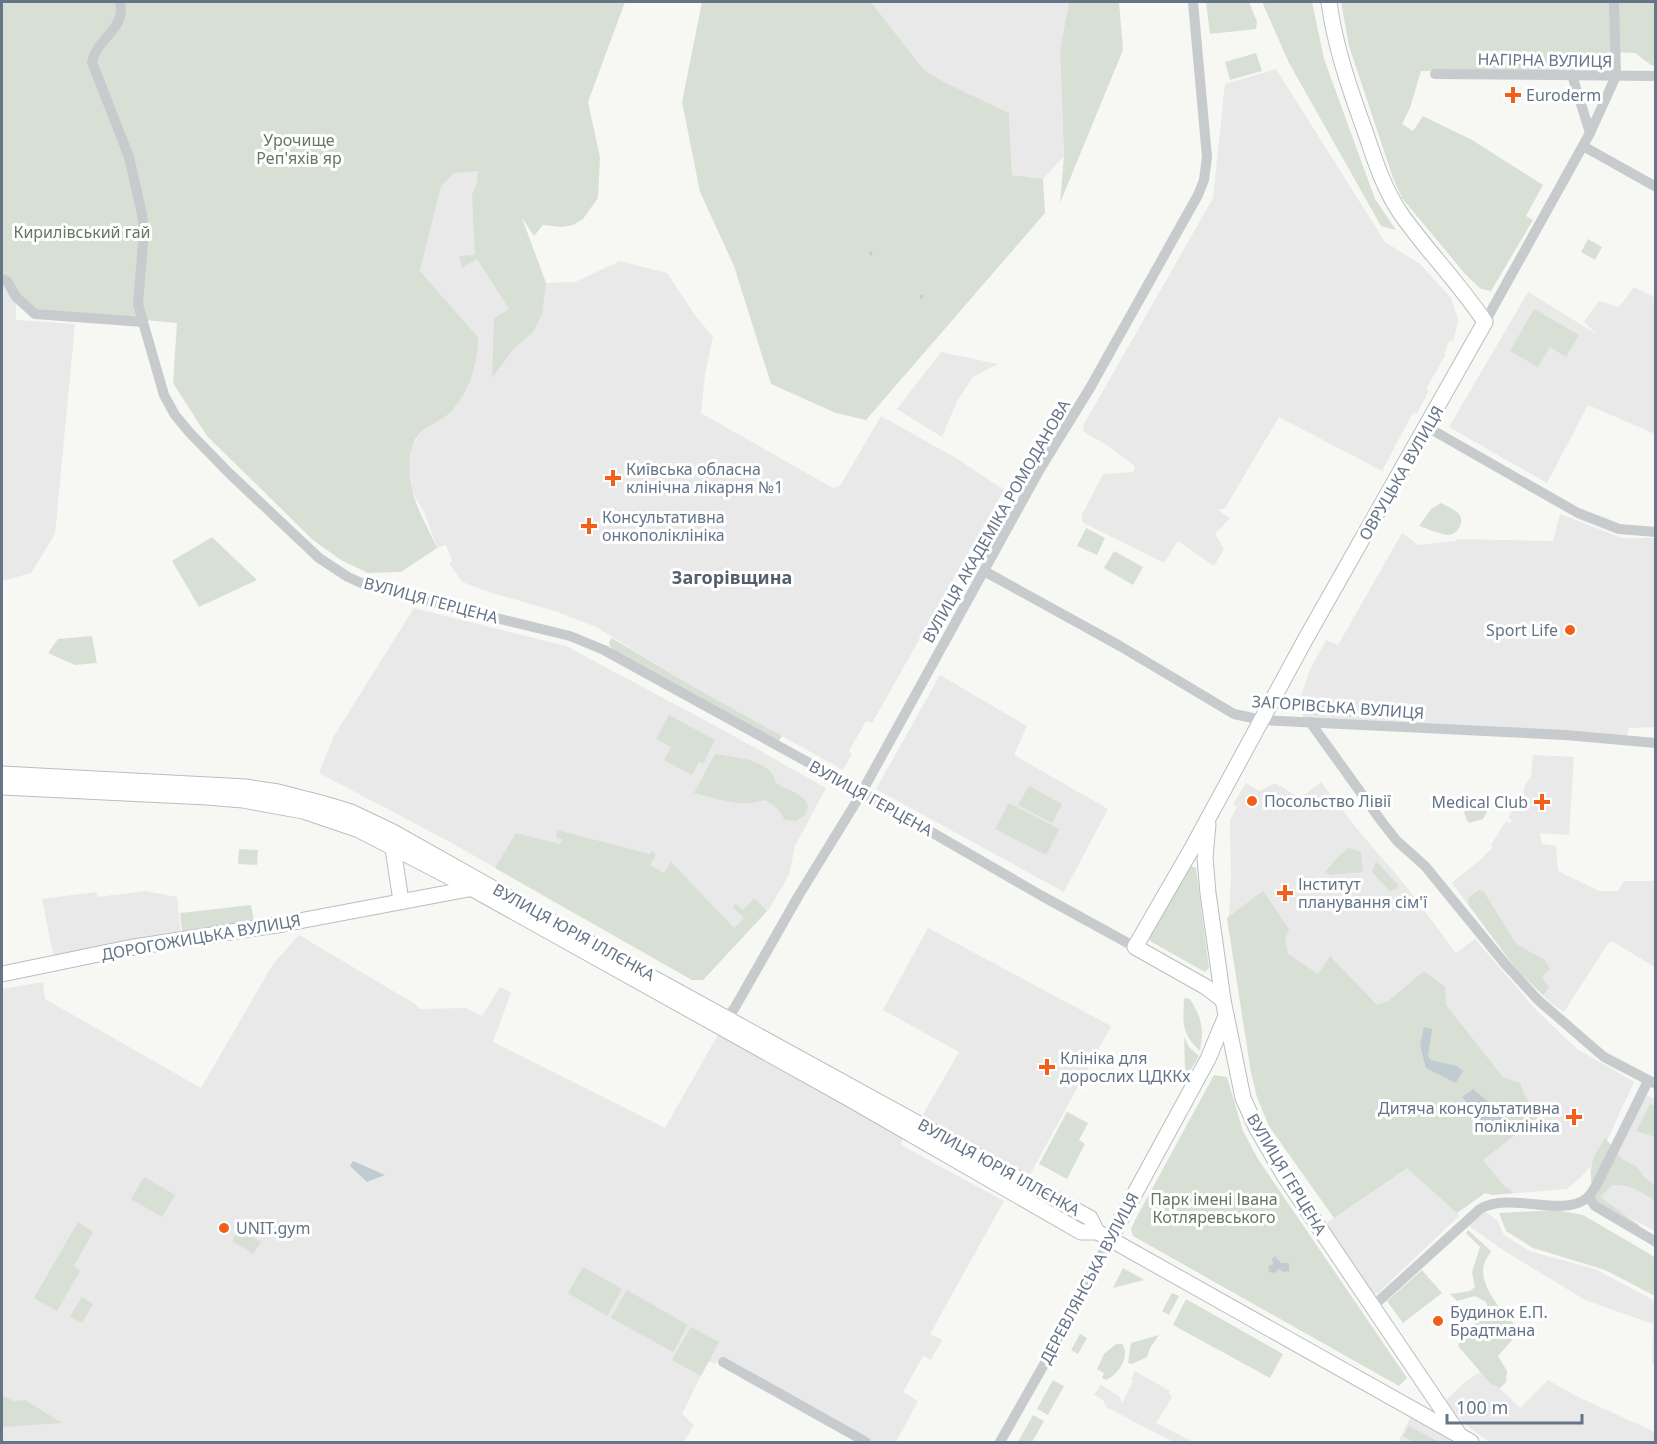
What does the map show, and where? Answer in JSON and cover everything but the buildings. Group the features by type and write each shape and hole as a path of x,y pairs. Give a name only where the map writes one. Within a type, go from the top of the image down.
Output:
{"street":[{"name":"ВУЛИЦЯ ГЕРЦЕНА","path":"120,2 122,10 120,21 94,51 92,62 129,157 142,214 144,230 138,304 142,322 164,395 175,415 229,474 332,568 370,587 570,636 603,650 861,792 1206,987 1225,1008 1243,1098 1256,1127 1285,1177 1418,1376 1466,1440"},
{"name":"ВУЛИЦЯ АКАДЕМІКА РОМОДАНОВА","path":"722,1022 734,1009 861,792 1040,469 1090,388 1198,195 1204,180 1207,157 1193,2"},
{"path":"1329,2 1340,56 1357,110 1388,193 1412,229 1469,298 1485,322"},
{"path":"1614,2 1616,76"},
{"name":"НАГІРНА ВУЛИЦЯ","path":"1435,74 1656,76"},
{"path":"1572,75 1590,133"},
{"name":"ОВРУЦЬКА ВУЛИЦЯ","path":"1135,947 1428,427 1590,133 1616,76"},
{"path":"1583,146 1656,188"},
{"path":"2,279 7,281 16,297 34,314 142,322"},
{"path":"1428,427 1578,513 1619,529 1656,532"},
{"name":"ЗАГОРІВСЬКА ВУЛИЦЯ","path":"984,571 1120,646 1234,714 1262,720 1565,735 1656,743"},
{"path":"1310,722 1397,841 1425,866 1457,902 1506,965 1538,1000 1604,1058 1652,1083 1588,1197 1575,1204 1563,1205 1488,1203 1372,1307"},
{"name":"ВУЛИЦЯ ЮРІЯ ІЛЛЄНКА","path":"2,774 210,784 278,792 351,812 471,888 1090,1218 1104,1235 1466,1440"},
{"name":"ВУЛИЦЯ ЮРІЯ ІЛЛЄНКА","path":"2,787 207,796 274,804 331,819 392,839 487,884 722,1022"},
{"name":"ОВРУЦЬКА ВУЛИЦЯ","path":"1210,813 1205,858 1225,1008"},
{"path":"392,839 402,901"},
{"name":"ДОРОГОЖИЦЬКА ВУЛИЦЯ","path":"2,974 124,949 283,924 487,884"},
{"name":"ДЕРЕВЛЯНСЬКА ВУЛИЦЯ","path":"1000,1443 1046,1361 1104,1235 1208,1059 1225,1008"},
{"path":"1588,1197 1595,1206 1656,1242"},
{"path":"723,1362 866,1443"},
{"path":"1396,1400 1407,1399 1416,1392 1418,1376"}],"shaded area":[{"path":"871,2 1069,2 1060,50 1064,156 1043,179 1012,175 1009,113 924,70"},
{"path":"1276,69 1385,242 1420,264 1451,298 1458,320 1456,330 1453,341 1449,341 1444,353 1446,354 1426,389 1429,391 1417,413 1414,412 1411,416 1382,471 1279,417 1225,508 1218,510 1230,518 1215,534 1224,549 1214,566 1178,541 1164,563 1082,522 1082,515 1103,474 1133,472 1135,466 1084,432 1083,426 1213,198 1225,84"},
{"name":"Київська обласна клінічна лікарня №1","path":"478,170 520,215 546,283 575,282 620,261 667,273 713,337 705,374 701,413 833,488 840,486 881,416 956,458 1004,490 872,723 866,721 849,751 852,754 843,770 692,686 596,627 555,611 462,582 449,563 452,561 446,545 437,548 425,514 412,491 410,463 412,447 417,437 425,429 445,417 478,337 420,271 441,187 454,173"},
{"path":"2,284 16,302 16,320 75,324 55,534 31,573 2,581"},
{"path":"1634,287 1655,298 1655,434 1588,405 1547,483 1449,427 1528,292 1598,335 1584,322 1599,301 1619,307"},
{"path":"941,352 998,364 973,377 957,401 942,437 897,409"},
{"path":"1560,514 1622,538 1655,538 1655,727 1629,728 1626,738 1303,718 1300,699 1309,672 1326,640 1338,645 1402,533 1418,545 1456,541 1457,539 1553,541"},
{"path":"414,608 566,646 826,788 795,846 789,875 769,909 703,980 692,980 448,841 319,773 334,736"},
{"path":"940,675 1027,726 1014,755 1108,809 1064,892 876,789"},
{"path":"1533,755 1574,757 1569,835 1540,833 1542,844 1556,846 1558,871 1599,891 1618,891 1624,881 1655,881 1655,967 1613,942 1609,942 1564,1012 1552,1004 1516,969 1452,883 1493,847 1491,845 1506,821 1510,823 1512,820 1508,818 1519,799 1524,798 1524,787 1531,776"},
{"path":"1321,782 1353,824 1406,886 1456,953 1475,939 1538,1012 1577,1049 1634,1082 1600,1156 1567,1189 1492,1195 1485,1193 1457,1213 1459,1216 1378,1293 1370,1295 1324,1225 1334,1218 1269,1126 1257,1097 1227,918 1231,878 1230,820 1237,807 1233,804 1246,783 1259,791 1275,783 1300,798"},
{"path":"145,891 177,897 181,938 54,959 42,899 96,892 98,897"},
{"path":"928,928 1111,1026 1027,1180 921,1118 959,1052 883,1010"},
{"path":"299,935 420,1009 465,1008 482,1016 500,987 511,992 493,1042 665,1128 719,1033 903,1136 901,1145 1004,1201 930,1334 942,1340 931,1360 923,1356 903,1392 918,1401 896,1442 874,1442 720,1357 715,1364 708,1361 682,1414 694,1425 684,1442 2,1442 2,989 43,982 45,999 201,1088 273,964"},
{"path":"1424,1027 1432,1029 1428,1055 1430,1060 1457,1066 1463,1071 1456,1083 1426,1068 1420,1045"},
{"path":"1473,1089 1491,1104 1508,1110 1509,1113 1491,1132 1462,1097"},
{"path":"1646,1095 1655,1099 1655,1231 1595,1199"},
{"path":"353,1161 385,1175 367,1182 350,1166"},
{"path":"1483,1210 1497,1220 1504,1235 1529,1251 1595,1269 1655,1301 1655,1365 1652,1364 1653,1324 1585,1300 1503,1250 1469,1226"},
{"path":"1275,1256 1281,1263 1289,1263 1289,1271 1283,1272 1279,1269 1274,1273 1269,1272 1268,1267 1273,1264 1272,1259"},
{"path":"1135,1371 1170,1391 1172,1397 1156,1423 1193,1442 1173,1442 1106,1407 1103,1400 1094,1395 1101,1385 1120,1397 1122,1404 1133,1381 1131,1379"},
{"path":"1482,1371 1520,1408 1548,1380 1578,1397 1655,1432 1655,1442 1489,1442 1463,1423 1445,1401 1466,1381"},
{"path":"1412,1414 1464,1442 1398,1442"}],"green space":[{"name":"Урочище Реп'яхів яр","path":"2,2 625,2 588,102 600,157 598,198 583,219 573,225 563,227 543,225 534,236 522,218 546,283 542,314 533,332 514,348 492,378 494,318 509,309 477,259 462,268 459,256 475,255 472,195 477,183 478,171 454,173 441,187 420,271 478,337 478,347 474,369 460,400 446,416 419,434 410,456 413,495 437,548 401,572 368,573 341,560 313,540 207,436 173,383 177,323 35,310 2,277"},
{"path":"702,2 871,2 924,70 1009,113 1012,175 1043,179 1045,213 866,420 836,413 771,384 734,266 700,192 682,102"},
{"path":"1069,2 1119,2 1123,50 1060,203 1064,156 1060,50"},
{"path":"1206,2 1249,2 1257,22 1256,29 1210,34"},
{"path":"1262,2 1312,2 1324,59 1375,199 1396,230 1381,226 1289,63"},
{"path":"1341,2 1655,2 1655,66 1635,53 1609,52 1608,56 1577,70 1421,71 1410,108 1402,124 1413,131 1423,116 1472,140 1543,185 1526,216 1533,220 1491,291 1481,289 1466,275 1402,198 1393,178 1349,46"},
{"path":"1256,53 1262,71 1230,80 1225,62"},
{"path":"1588,239 1602,247 1595,260 1581,252"},
{"path":"1534,309 1579,335 1566,357 1550,347 1538,367 1510,351"},
{"path":"1441,503 1460,516 1460,527 1455,533 1441,534 1419,526 1431,509"},
{"path":"1086,528 1105,538 1097,555 1077,546"},
{"path":"212,537 257,580 199,607 172,561"},
{"path":"1114,551 1143,567 1133,585 1104,568"},
{"path":"92,636 97,663 75,665 48,653 58,639"},
{"path":"612,638 782,736 778,742 615,651 609,642"},
{"path":"1300,699 1309,704 1329,706 1330,710 1362,712 1362,717 1304,714 1298,711"},
{"path":"669,715 715,740 703,764 699,762 692,775 664,760 671,747 656,739"},
{"path":"715,754 743,759 763,766 771,772 777,784 804,799 808,807 805,815 796,821 785,820 777,808 765,800 738,803 694,793"},
{"path":"1029,786 1062,804 1052,823 1018,805"},
{"path":"1476,796 1484,799 1489,808 1483,819 1469,823 1464,811 1469,798"},
{"path":"1009,803 1059,829 1046,855 995,829"},
{"path":"557,830 650,854 652,851 656,854 650,865 664,873 671,862 734,928 744,918 733,907 735,904 743,910 754,898 767,911 703,980 692,980 495,868 516,833 560,844 563,840 556,837"},
{"path":"1349,848 1361,852 1363,872 1331,875 1325,872 1340,855"},
{"path":"239,849 258,850 257,865 238,864"},
{"path":"1376,861 1398,885 1397,889 1390,891 1372,872"},
{"path":"1189,865 1196,868 1209,968 1205,972 1150,941 1149,932"},
{"path":"1479,890 1484,892 1516,944 1545,960 1550,969 1542,977 1549,987 1543,995 1516,969 1468,904 1469,897"},
{"path":"1263,891 1289,929 1285,940 1288,954 1318,974 1330,956 1377,1005 1388,1001 1424,971 1445,987 1446,1005 1502,1076 1521,1084 1523,1092 1538,1117 1483,1160 1504,1186 1514,1193 1492,1195 1485,1193 1457,1213 1407,1168 1334,1218 1269,1126 1257,1097 1251,1072 1227,918"},
{"path":"251,905 254,920 182,932 180,913"},
{"path":"1184,998 1190,999 1199,1018 1202,1030 1200,1051 1189,1039 1184,1027"},
{"path":"1184,1037 1189,1047 1199,1056 1188,1074 1185,1069"},
{"name":"Парк імені Івана Котляревського","path":"1214,1075 1227,1077 1243,1131 1258,1159 1407,1378 1399,1386 1133,1236 1131,1229 1135,1220"},
{"path":"1650,1104 1655,1106 1655,1137 1636,1131"},
{"path":"1067,1112 1088,1123 1079,1140 1085,1144 1067,1179 1039,1164"},
{"path":"1605,1138 1622,1159 1636,1166 1655,1186 1655,1201 1635,1189 1618,1185 1612,1185 1600,1197 1639,1227 1595,1202 1591,1168 1595,1155"},
{"path":"144,1177 175,1195 162,1217 131,1199"},
{"path":"1556,1210 1583,1215 1655,1257 1655,1296 1605,1270 1533,1248 1506,1231 1499,1213"},
{"path":"78,1222 93,1232 74,1266 80,1271 57,1311 34,1298"},
{"path":"239,1229 261,1242 253,1254 232,1241"},
{"path":"1468,1230 1491,1251 1484,1264 1485,1283 1494,1300 1520,1331 1498,1356 1507,1371 1506,1382 1500,1388 1491,1384 1458,1346 1475,1320 1490,1316 1486,1302 1475,1296 1457,1301 1450,1294 1470,1291 1475,1287 1472,1272 1480,1247 1466,1233"},
{"path":"583,1267 622,1289 607,1316 568,1293"},
{"path":"1123,1268 1144,1280 1113,1288"},
{"path":"1422,1270 1442,1293 1403,1323 1387,1301"},
{"path":"627,1290 688,1325 673,1352 611,1318"},
{"path":"1172,1293 1179,1296 1169,1315 1162,1311"},
{"path":"82,1297 93,1304 82,1323 70,1316"},
{"path":"1186,1299 1283,1354 1270,1378 1173,1325"},
{"path":"691,1327 719,1342 701,1376 672,1360"},
{"path":"1080,1334 1087,1338 1078,1354 1071,1350"},
{"path":"1159,1335 1147,1357 1132,1364 1128,1363 1131,1343"},
{"path":"1116,1344 1122,1344 1124,1359 1119,1370 1106,1380 1102,1378 1104,1373 1097,1369 1104,1354"},
{"path":"1053,1380 1064,1386 1048,1415 1037,1409"},
{"path":"2,1395 14,1401 25,1400 62,1423 2,1427"},
{"path":"1033,1415 1044,1421 1032,1442 1018,1442"},
{"path":"1409,1426 1439,1442 1414,1442 1403,1436"}],"place":[{"name":"Euroderm","path":"1513,95"},
{"name":"Київська обласна клінічна лікарня №1","path":"613,478"},
{"name":"Консультативна онкополіклініка","path":"589,526"},
{"name":"Sport Life","path":"1570,630"},
{"name":"Посольство Лівії","path":"1252,801"},
{"name":"Medical Club","path":"1542,802"},
{"name":"Інститут планування сім'ї","path":"1285,893"},
{"name":"Клініка для дорослих ЦДККх","path":"1047,1067"},
{"name":"Дитяча консультативна поліклініка","path":"1574,1117"},
{"name":"UNIT.gym","path":"224,1228"},
{"name":"Будинок Е.П. Брадтмана","path":"1438,1321"}],"district":[{"name":"Загорівщина","path":"732,578"}],"park label":[{"name":"Кирилівський гай","path":"82,232"}]}
